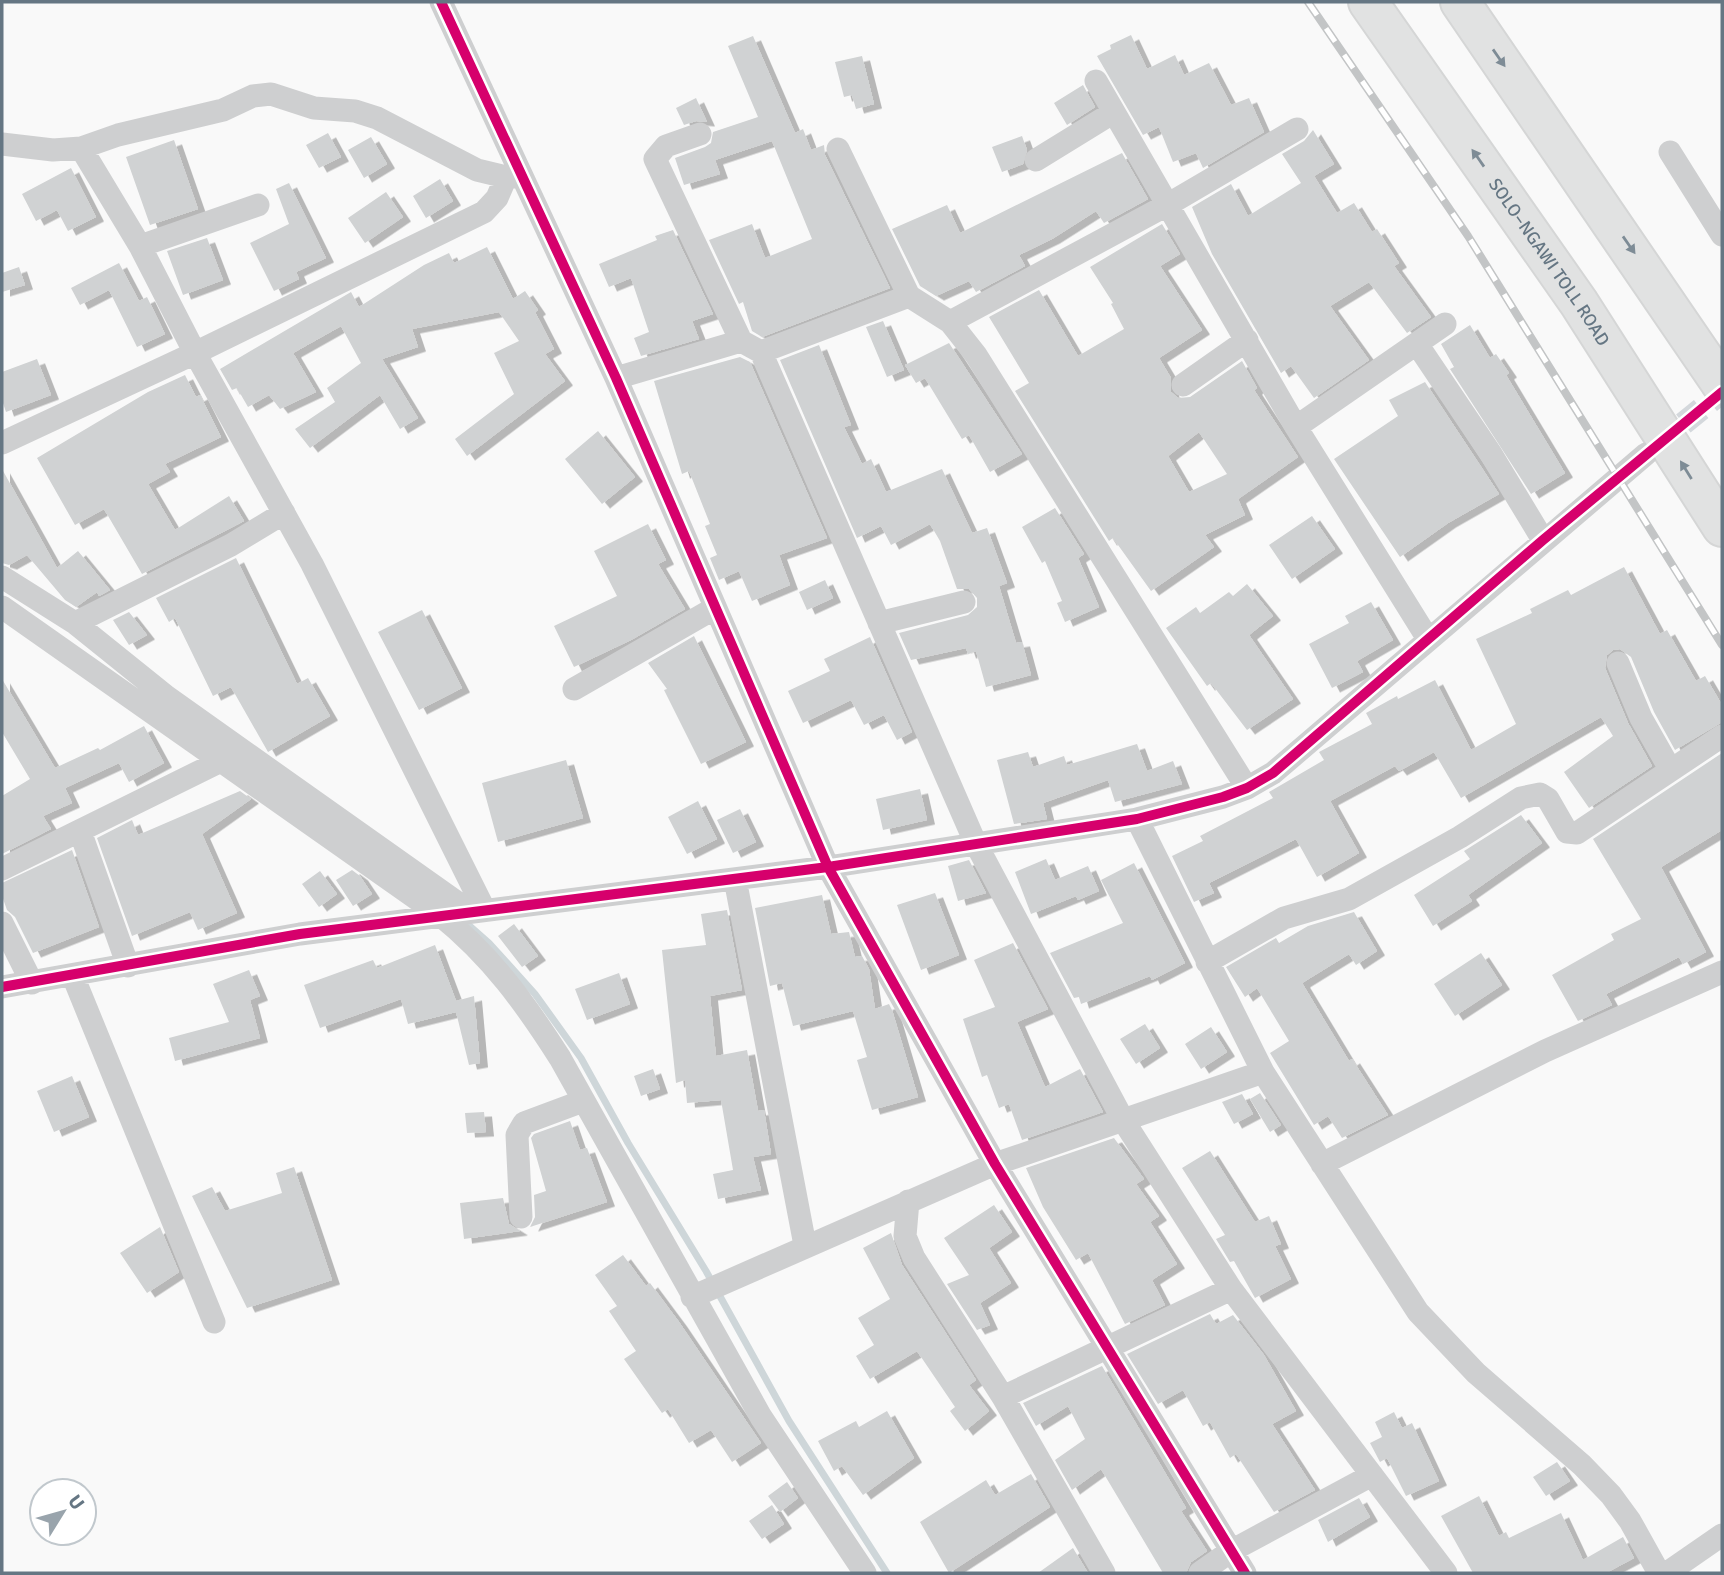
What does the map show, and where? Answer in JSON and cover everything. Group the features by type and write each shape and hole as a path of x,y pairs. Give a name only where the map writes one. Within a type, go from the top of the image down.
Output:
{"highway":[{"name":"SOLO–NGAWI TOLL ROAD","path":"1368,2 1579,303 1722,527"},
{"path":"1460,2 1722,385"}],"street":[{"path":"442,2 513,177 616,379 828,867 995,1164 1245,1573"},
{"path":"1096,81 1296,427 1428,639"},
{"path":"2,144 53,150 81,148 118,135 223,110 253,96 271,94 314,108 355,111 377,118 477,170 513,177"},
{"path":"1036,160 1114,112"},
{"path":"950,322 1169,204 1297,129"},
{"path":"700,134 666,146 655,159 741,341 761,352 975,842 1123,1120 1231,1289 1446,1573"},
{"path":"81,148 140,246 195,353 284,513 476,943 503,975 554,1049 698,1294 761,1417 865,1573"},
{"path":"838,149 909,296 950,322 976,355 1247,788"},
{"path":"1670,152 1722,235"},
{"path":"3,440 195,353 484,212 513,177"},
{"path":"140,246 258,205"},
{"path":"761,352 909,296"},
{"path":"1296,427 1445,324"},
{"path":"1183,385 1247,340"},
{"path":"616,379 741,341"},
{"path":"1417,344 1491,454 1543,540"},
{"path":"2,987 300,934 828,867 975,842 1137,819 1247,788 1289,760 1646,454"},
{"path":"75,623 231,545 284,513"},
{"path":"2,577 75,623 167,697 460,912"},
{"path":"879,623 964,602"},
{"path":"2,607 221,761 460,912"},
{"path":"574,689 715,608"},
{"path":"1618,663 1641,718 1670,769"},
{"path":"1207,962 1284,918 1349,899 1460,837 1521,798 1540,793 1548,799 1567,832 1577,834 1722,736"},
{"path":"2,869 221,761"},
{"path":"1137,819 1263,1072 1384,1264 1432,1330 1476,1373 1582,1465 1611,1495 1659,1573"},
{"path":"80,831 128,966"},
{"path":"735,879 805,1245"},
{"path":"2,923 32,983"},
{"path":"1322,1164 1545,1051 1722,972"},
{"path":"73,976 214,1322"},
{"path":"698,1294 995,1164 1263,1072"},
{"path":"521,1217 517,1135 524,1123 583,1101"},
{"path":"908,1201 905,1236 914,1258 1003,1397 1104,1573"},
{"path":"1003,1397 1231,1289"},
{"path":"1200,1573 1231,1552 1372,1475"},
{"path":"1667,1573 1722,1535"}],"building":[{"path":"1131,35 1147,69 1175,55 1184,75 1209,63 1231,105 1249,98 1264,132 1203,168 1196,153 1173,162 1159,127 1143,135 1097,56 1111,49 1110,45"},
{"path":"753,36 795,133 803,129 811,150 824,145 825,155 890,288 762,337 752,331 743,302 739,304 709,240 752,224 765,258 812,239 772,141 715,160 720,174 684,185 675,158 711,143 713,132 758,117 728,46"},
{"path":"862,56 874,104 856,109 852,95 844,97 835,62"},
{"path":"1083,85 1095,107 1067,125 1054,103"},
{"path":"696,98 707,122 696,121 684,125 676,108"},
{"path":"1313,130 1334,164 1314,176 1337,213 1354,203 1372,232 1377,229 1399,263 1394,266 1431,317 1407,333 1369,282 1330,306 1369,360 1314,398 1291,366 1281,373 1212,254 1192,207 1231,184 1248,216 1301,183 1282,154 1304,141"},
{"path":"328,133 341,157 319,168 306,145"},
{"path":"1022,136 1027,150 1023,164 1002,172 992,147"},
{"path":"371,137 387,164 364,178 348,150"},
{"path":"174,140 198,209 150,225 126,157"},
{"path":"1122,153 1148,199 1104,223 1096,211 1052,239 1019,255 1025,266 976,292 969,281 936,296 920,286 892,229 947,205 960,233"},
{"path":"71,168 96,217 68,231 57,210 36,221 22,194"},
{"path":"440,179 453,201 426,218 413,196"},
{"path":"289,183 326,258 296,272 299,279 274,291 250,243 289,224 276,189"},
{"path":"386,192 403,217 365,243 348,218"},
{"path":"1162,224 1180,254 1160,266 1202,330 1159,358 1171,378 1171,392 1178,398 1190,397 1242,361 1257,388 1254,390 1298,457 1238,499 1245,515 1205,535 1214,547 1151,591 1113,538 1109,541 1015,391 1029,383 989,317 1039,290 1078,356 1124,329 1111,304 1113,303 1090,267","holes":["1199,432 1227,474 1189,492 1168,456"]},
{"path":"673,230 713,314 692,321 699,339 641,356 634,338 649,332 631,278 609,287 599,264 657,240 655,236"},
{"path":"207,238 223,280 183,295 167,251"},
{"path":"487,247 513,299 525,291 538,310 535,312 554,349 545,354 565,381 467,456 455,439 514,394 494,353 519,341 499,312 412,329 418,347 382,359 418,418 400,429 380,395 310,448 295,429 335,402 327,388 361,363 341,326 293,353 316,392 280,409 269,395 248,407 237,388 232,390 220,369 351,292 359,307 424,265 449,253 454,263"},
{"path":"119,263 139,301 147,297 165,334 137,347 109,290 80,305 71,288"},
{"path":"19,267 25,285 2,292 2,273"},
{"path":"883,321 904,370 887,377 866,327"},
{"path":"1470,325 1490,358 1496,354 1509,373 1506,375 1565,473 1531,494 1450,369 1454,367 1441,344"},
{"path":"949,343 1022,454 990,472 969,435 962,439 925,378 916,383 905,365"},
{"path":"819,345 851,425 844,427 862,464 871,459 886,492 942,469 972,533 987,528 1007,583 999,586 1016,643 1022,642 1031,675 986,687 976,651 968,654 966,648 911,660 899,633 968,615 977,607 977,598 969,589 957,589 940,541 930,524 891,545 881,526 857,538 780,360"},
{"path":"740,357 750,362 827,538 779,555 790,585 752,601 739,571 719,580 710,558 717,555 705,526 710,524 689,471 682,474 654,381"},
{"path":"37,359 51,395 6,412 2,400 2,372"},
{"path":"185,375 196,397 200,395 221,437 165,464 170,472 148,484 175,530 229,496 244,521 142,574 104,509 75,525 37,458 148,392"},
{"path":"1425,382 1499,494 1448,523 1400,557 1334,459 1398,416 1389,400"},
{"path":"598,431 635,477 602,504 565,459"},
{"path":"2,469 57,568 78,551 110,590 99,596 97,592 76,607 65,600 27,555 9,565 2,563"},
{"path":"1055,508 1084,554 1078,558 1099,607 1065,622 1057,603 1062,601 1045,561 1042,563 1022,527"},
{"path":"1312,516 1335,549 1292,579 1269,545"},
{"path":"648,524 666,560 658,564 685,609 631,640 574,667 554,626 617,596 594,551"},
{"path":"236,558 297,684 308,678 330,716 268,752 231,687 213,696 175,618 169,622 156,598"},
{"path":"1624,567 1660,634 1667,630 1696,681 1705,676 1722,705 1722,722 1675,750 1654,712 1631,657 1620,649 1613,650 1607,655 1605,668 1628,723 1652,766 1589,808 1564,772 1613,736 1601,717 1461,798 1434,752 1399,771 1395,766 1330,801 1359,853 1317,877 1296,839 1209,883 1214,893 1194,902 1172,856 1203,841 1200,836 1273,798 1269,792 1324,760 1319,752 1372,724 1366,713 1435,680 1471,750 1516,724 1476,639 1532,613 1530,609 1568,590 1571,595"},
{"path":"825,580 833,598 807,610 799,592"},
{"path":"1247,584 1273,616 1249,635 1293,699 1247,730 1211,683 1207,686 1166,628 1196,607 1200,613 1229,592 1233,596"},
{"path":"1371,602 1393,640 1357,661 1363,672 1332,688 1309,644 1349,623 1345,616"},
{"path":"422,610 462,688 419,710 378,632"},
{"path":"129,612 147,635 129,645 113,620"},
{"path":"694,636 746,742 701,764 664,690 667,689 648,663"},
{"path":"870,637 912,732 897,740 884,715 864,725 851,700 803,723 788,691 830,671 824,659"},
{"path":"2,679 55,768 98,748 100,750 144,726 164,763 129,782 119,763 65,788 72,803 43,816 51,829 2,854 2,796 30,779 2,732"},
{"path":"1137,744 1147,771 1173,761 1182,784 1115,802 1108,780 1043,803 1047,819 1014,824 997,760 1028,752 1033,767 1064,756 1067,765"},
{"path":"1722,753 1722,830 1661,867 1706,952 1683,964 1679,957 1606,994 1612,1005 1578,1021 1552,975 1614,940 1611,934 1641,919 1593,839"},
{"path":"566,760 583,818 498,842 482,783"},
{"path":"920,789 927,820 883,830 876,799"},
{"path":"240,791 251,799 202,834 237,913 198,930 190,912 132,936 97,838 132,820 138,835"},
{"path":"698,801 717,839 687,854 668,817"},
{"path":"740,809 756,842 733,853 717,820"},
{"path":"1521,815 1542,843 1468,895 1472,901 1433,926 1414,895 1470,859 1464,851"},
{"path":"72,850 99,927 33,953 15,917 7,910 2,896 2,883"},
{"path":"1046,859 1055,880 1088,866 1099,891 1078,900 1076,896 1031,914 1015,872"},
{"path":"969,860 986,893 958,901 948,866"},
{"path":"1134,863 1185,963 1152,980 1150,976 1081,1004 1079,997 1074,998 1050,953 1123,923 1101,880"},
{"path":"352,870 360,876 372,894 353,906 336,880"},
{"path":"320,871 337,894 319,907 302,884"},
{"path":"935,893 959,955 921,970 897,905"},
{"path":"822,895 831,934 849,932 855,957 862,956 869,969 875,1009 889,1004 892,1010 918,1097 872,1110 857,1060 867,1057 853,1011 793,1026 782,983 770,986 755,908"},
{"path":"727,910 742,990 710,996 716,1056 747,1050 758,1111 764,1110 771,1154 753,1157 761,1190 718,1199 713,1174 733,1170 721,1100 687,1103 685,1080 676,1083 662,950 706,945 701,914"},
{"path":"1354,912 1377,951 1356,965 1349,954 1302,983 1349,1061 1352,1059 1388,1115 1342,1138 1328,1116 1314,1125 1270,1053 1289,1041 1257,988 1245,997 1226,967 1276,938 1279,943 1308,926"},
{"path":"514,924 538,956 522,967 498,936"},
{"path":"1013,943 1048,1009 1017,1022 1045,1087 1080,1069 1103,1112 1022,1140 1009,1104 999,1108 987,1075 982,1077 963,1019 995,1007 974,960"},
{"path":"435,945 456,1001 474,996 480,1063 469,1065 456,1012 408,1024 401,999 320,1028 304,985 373,960 377,968"},
{"path":"1481,953 1502,985 1455,1016 1434,984"},
{"path":"249,970 260,996 250,1000 260,1038 175,1061 169,1038 229,1022 213,984"},
{"path":"619,973 630,1004 587,1020 575,989"},
{"path":"1145,1024 1160,1048 1136,1064 1120,1039"},
{"path":"1211,1027 1227,1052 1201,1069 1185,1044"},
{"path":"653,1069 660,1089 641,1096 634,1076"},
{"path":"72,1076 89,1117 54,1132 37,1091"},
{"path":"1260,1093 1281,1125 1270,1132 1250,1099"},
{"path":"1242,1094 1253,1114 1234,1124 1222,1102"},
{"path":"484,1112 486,1132 467,1133 465,1113"},
{"path":"570,1121 580,1150 587,1148 607,1202 530,1227 535,1217 534,1195 546,1191 531,1138 534,1134"},
{"path":"1114,1138 1144,1179 1136,1184 1159,1216 1150,1222 1177,1264 1152,1280 1165,1305 1125,1324 1088,1253 1076,1260 1043,1207 1026,1168"},
{"path":"1210,1151 1255,1222 1269,1216 1281,1244 1275,1246 1291,1279 1255,1298 1234,1261 1230,1262 1216,1239 1225,1235 1182,1168"},
{"path":"294,1167 332,1280 247,1308 192,1196 212,1187 225,1211 282,1193 276,1173"},
{"path":"503,1198 509,1224 520,1231 464,1239 460,1203"},
{"path":"994,1205 1012,1232 989,1248 1011,1283 980,1303 990,1325 977,1330 947,1284 969,1275 944,1238"},
{"path":"160,1227 179,1272 147,1293 120,1253"},
{"path":"891,1233 902,1265 976,1380 969,1385 989,1411 965,1431 950,1411 955,1407 917,1351 870,1379 856,1356 874,1345 858,1318 890,1299 863,1248"},
{"path":"623,1255 646,1286 650,1283 679,1322 761,1443 732,1462 711,1430 689,1443 668,1409 662,1413 624,1359 636,1351 609,1311 617,1306 595,1275"},
{"path":"1210,1314 1216,1324 1233,1315 1264,1355 1296,1411 1272,1424 1315,1490 1274,1512 1236,1454 1230,1458 1210,1422 1203,1426 1183,1390 1158,1404 1127,1354"},
{"path":"1102,1366 1186,1508 1181,1511 1207,1551 1191,1562 1186,1573 1163,1573 1101,1469 1072,1490 1055,1460 1085,1439 1068,1406 1036,1426 1023,1403"},
{"path":"887,1411 914,1458 863,1495 842,1466 834,1471 818,1441 856,1421 859,1427"},
{"path":"1394,1412 1402,1428 1412,1423 1439,1481 1406,1496 1387,1458 1380,1462 1370,1443 1382,1437 1375,1422"},
{"path":"1557,1462 1570,1481 1546,1496 1533,1477"},
{"path":"1031,1474 1050,1507 949,1573 920,1522 986,1480 995,1495"},
{"path":"787,1482 798,1498 780,1512 768,1496"},
{"path":"1479,1496 1499,1536 1506,1532 1509,1538 1561,1513 1583,1560 1623,1537 1634,1558 1606,1573 1473,1573 1441,1516"},
{"path":"1359,1498 1370,1517 1328,1542 1318,1520"},
{"path":"772,1505 784,1524 762,1539 749,1521"},
{"path":"1073,1548 1088,1573 1038,1573"}],"waterway":[{"path":"463,920 489,943 535,994 581,1058 628,1143 706,1271 789,1421 887,1573"}],"tunnel":[{"path":"1657,445 1722,392"}],"railway":[{"path":"1308,2 1468,236 1722,645"}],"cycle path":[{"path":"441,2 616,378 828,867 995,1164 1245,1573"},
{"path":"2,987 300,934 828,867 1137,819 1223,797 1247,788 1273,773 1543,540 1722,392"}]}
